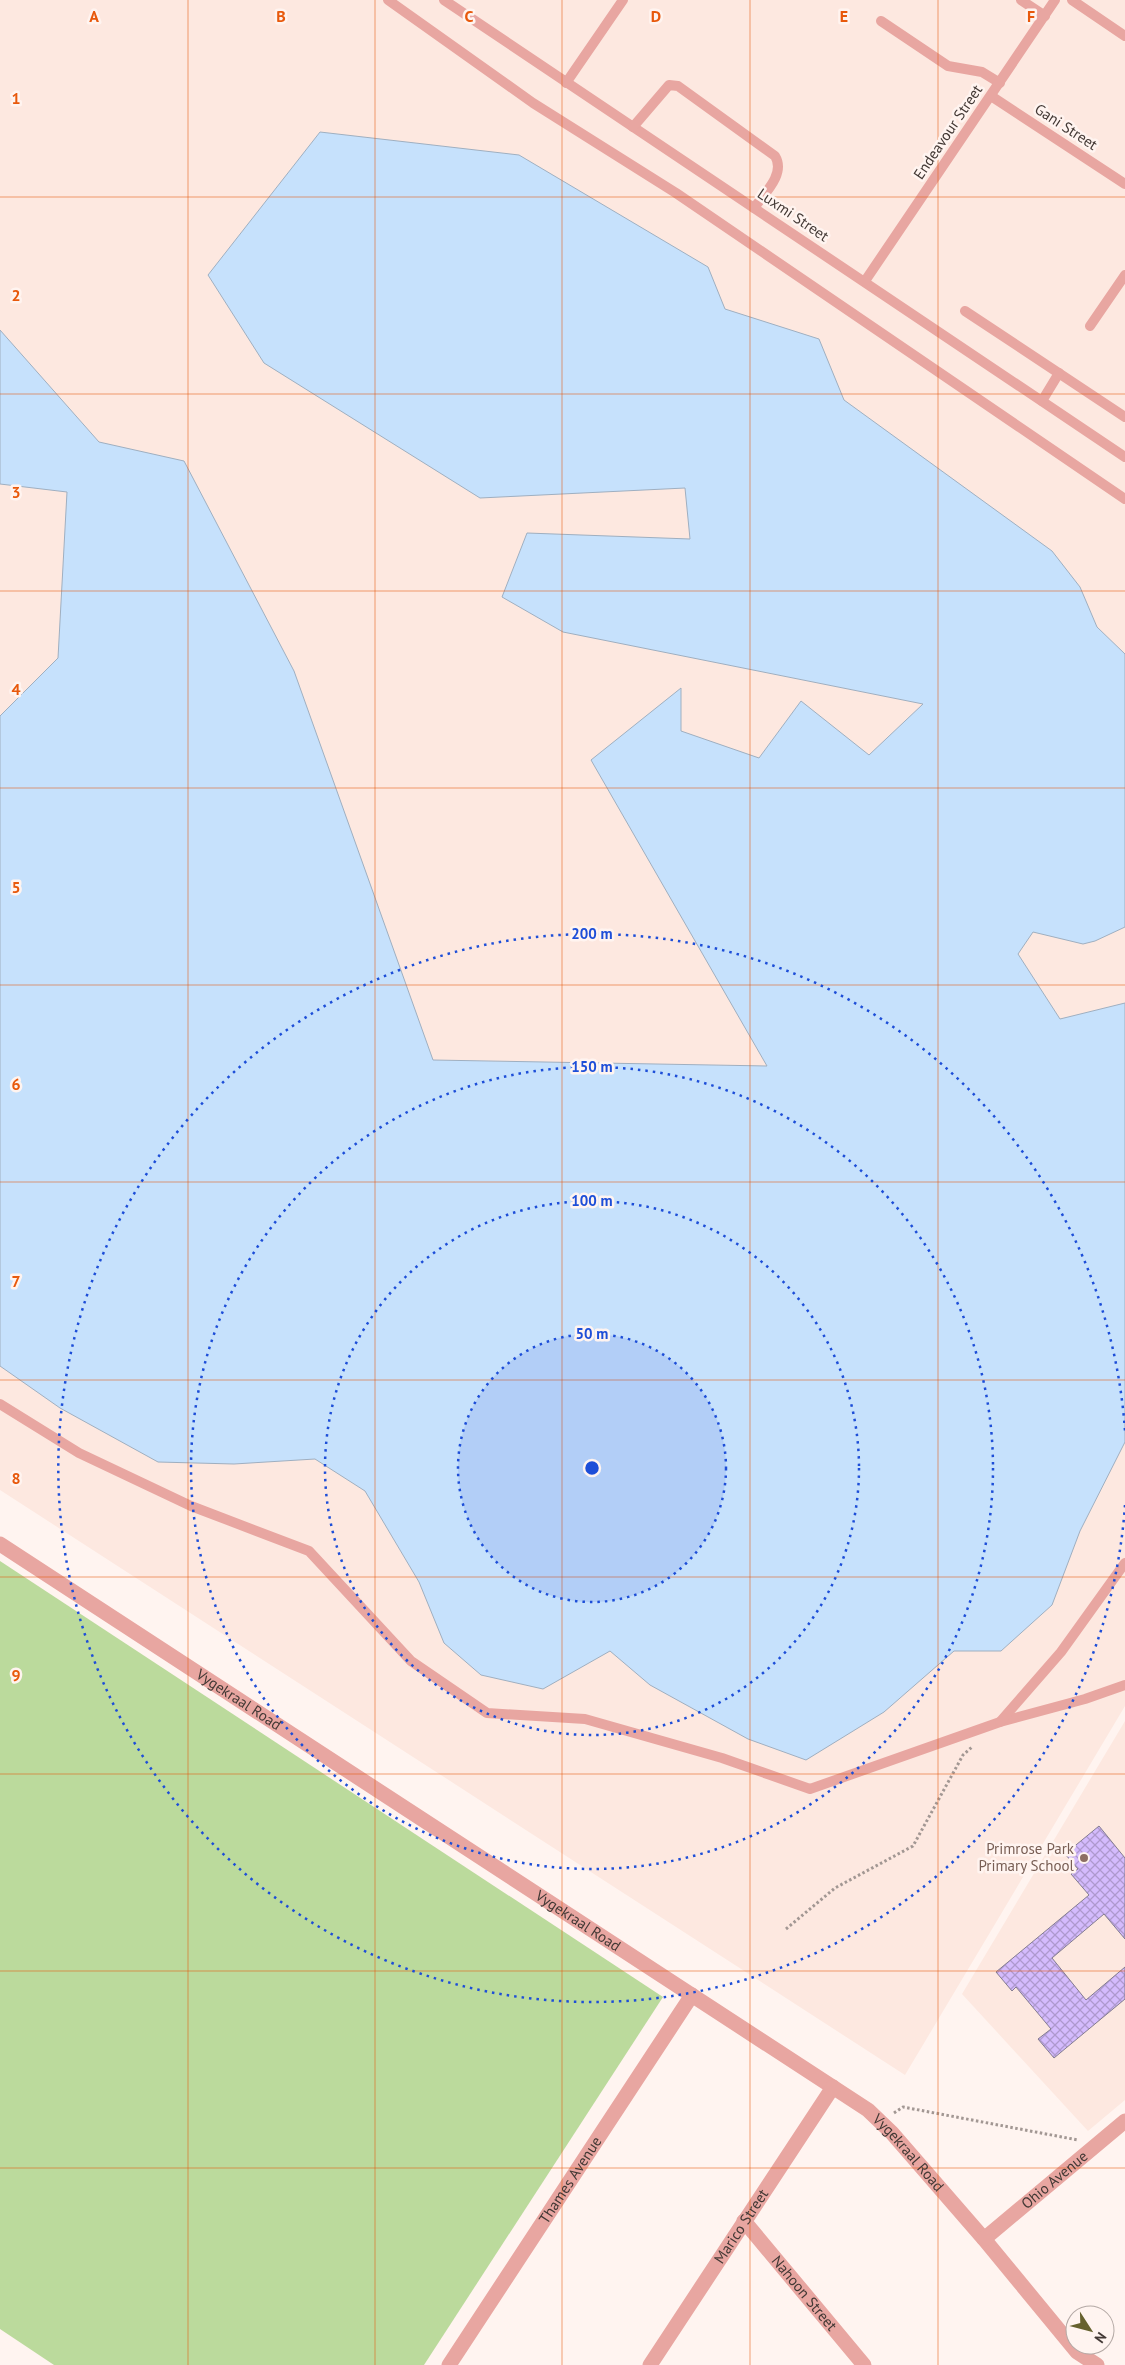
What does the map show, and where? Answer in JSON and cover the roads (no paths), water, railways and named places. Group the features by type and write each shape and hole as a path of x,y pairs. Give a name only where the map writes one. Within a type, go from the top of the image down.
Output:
{"street":[{"name":"Vygekraal Road","path":"0,1544 833,2087 882,2122 984,2239 1077,2352 1097,2365"},
{"name":"Thames Avenue","path":"449,2365 692,1995"},
{"name":"Marico Street","path":"650,2365 833,2087"},
{"name":"Ohio Avenue","path":"984,2239 1125,2121"},
{"name":"Nahoon Street","path":"744,2221 864,2365"}],"lane":[{"path":"388,0 533,103 676,193 1125,499"},
{"name":"Luxmi Street","path":"444,0 1125,456"},
{"path":"566,83 623,0"},
{"path":"1021,0 1045,16"},
{"name":"Endeavour Street","path":"865,281 1055,0"},
{"path":"1072,0 1125,36"},
{"path":"881,21 948,66 982,72 1000,83"},
{"path":"633,127 669,85 678,86 775,156 779,167 775,179 754,208"},
{"name":"Gani Street","path":"991,96 1125,184"},
{"path":"1090,326 1125,275"},
{"path":"966,311 1125,417"},
{"path":"1042,401 1059,374"},
{"path":"0,1404 79,1453 156,1490 191,1506 309,1551 411,1661 487,1713 585,1719 722,1758 810,1789 1000,1722 1086,1700 1125,1685"},
{"path":"1000,1722 1061,1652 1125,1564"}],"water":[{"path":"320,132 519,155 708,267 725,309 819,339 844,400 1052,551 1080,587 1097,627 1125,654 1125,927 1095,941 1083,944 1033,932 1018,954 1060,1019 1125,1003 1125,1442 1080,1531 1052,1605 1001,1651 954,1651 884,1712 806,1760 748,1739 650,1685 610,1651 543,1689 481,1675 444,1643 419,1582 365,1491 315,1459 234,1464 158,1462 60,1408 0,1366 0,716 58,658 67,492 0,484 0,330 99,442 184,461 294,671 433,1060 767,1066 591,760 681,688 681,731 759,758 801,701 869,755 923,704 563,632 502,597 527,533 690,539 685,488 480,498 264,363 208,275"}],"place":[{"name":"Primrose Park Primary School","path":"1084,1858"}]}
